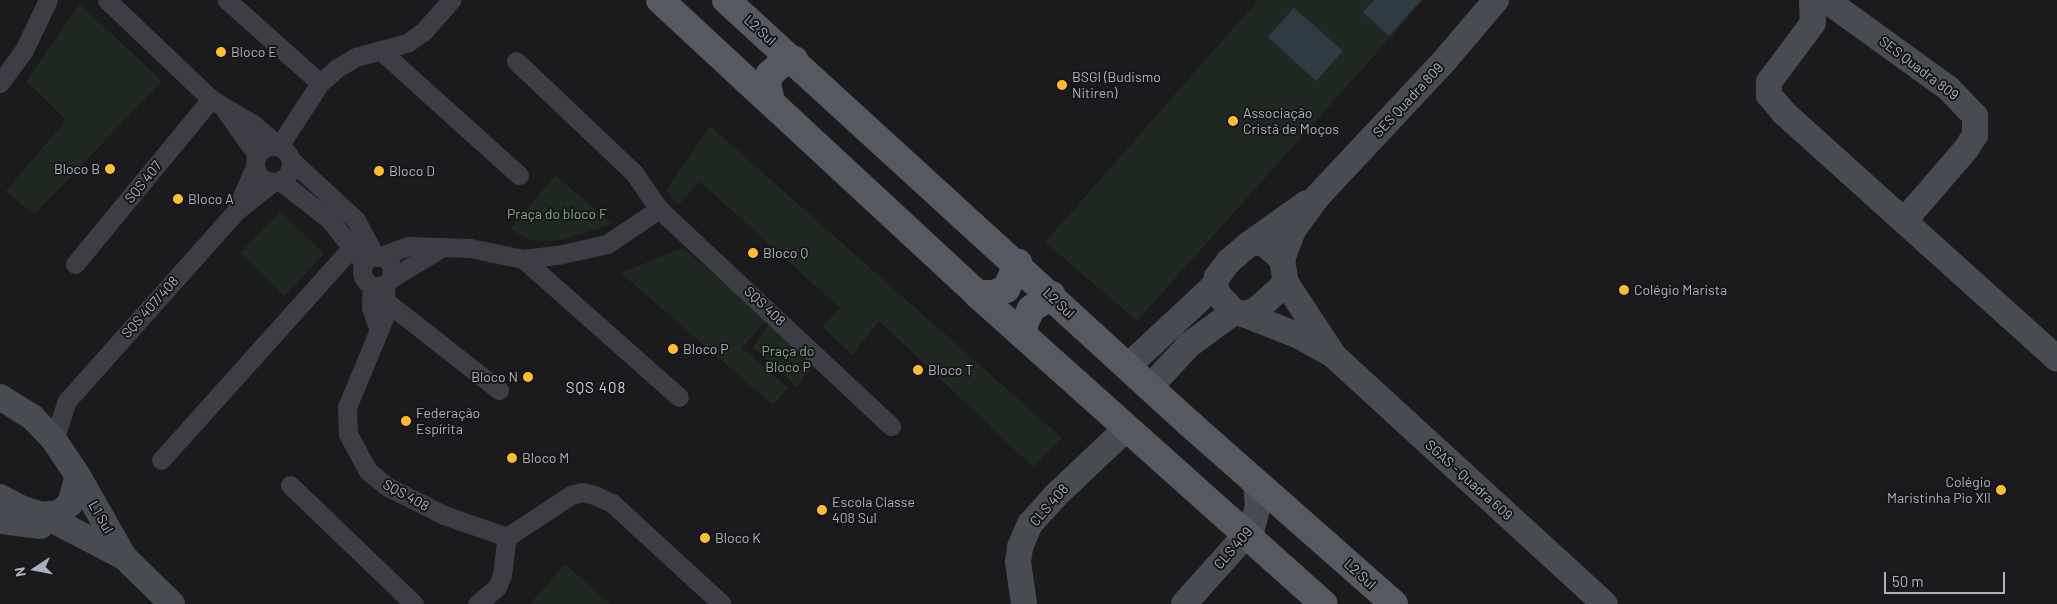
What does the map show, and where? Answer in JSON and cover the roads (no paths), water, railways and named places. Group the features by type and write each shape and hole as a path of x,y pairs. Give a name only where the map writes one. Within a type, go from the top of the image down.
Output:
{"main road":[{"path":"660,0 977,294 1248,534 1324,604"},
{"name":"L2 Sul","path":"726,0 1018,263 1127,367 1394,604"},
{"path":"730,63 750,54 757,46 759,29"},
{"path":"771,101 767,85 770,74 781,64 794,60"},
{"path":"977,294 992,294 1006,289 1018,263"},
{"path":"1024,336 1024,324 1031,309 1052,295"}],"street":[{"path":"0,83 24,50 48,0"},
{"path":"108,0 217,103 256,161 261,178 277,182 323,215 351,248 391,266 371,307 378,328"},
{"path":"227,0 320,84"},
{"path":"279,146 320,84 344,64 406,42 423,32 451,0"},
{"name":"SES Quadra 809","path":"1284,271 1293,230 1316,198 1445,60 1496,0"},
{"name":"SES Quadra 809","path":"1826,0 1948,88 1975,116 1975,135 1968,148 1904,221"},
{"path":"1850,18 1812,12 1769,82 1770,96 1784,113 2057,359"},
{"path":"380,50 519,175"},
{"name":"SQS 408","path":"516,61 634,173 659,209 891,426"},
{"path":"217,103 253,124 279,146 291,160 337,202 362,228 372,259"},
{"name":"SQS 407","path":"75,264 217,103"},
{"path":"256,161 266,146 279,146"},
{"path":"277,182 289,172 291,160"},
{"name":"SQS 407/408","path":"235,212 256,161"},
{"name":"SQS 407/408","path":"54,440 66,402 235,212 277,182"},
{"name":"SES Quadra 809","path":"1249,244 1316,198"},
{"path":"323,215 337,202"},
{"path":"382,283 363,276 372,259 409,246 470,248 523,259 558,256 607,244 659,209"},
{"path":"1127,367 1215,285 1221,269 1249,244 1266,245 1284,271 1265,306 1239,313 1189,345 1150,387"},
{"path":"161,460 351,248"},
{"path":"382,283 441,248"},
{"path":"523,259 679,397"},
{"name":"SGAS - Quadra 609","path":"1284,271 1334,356"},
{"path":"382,283 388,303 499,390"},
{"path":"1215,285 1239,313"},
{"name":"SQS 408","path":"388,303 347,407 348,434 357,455 368,471 388,487 444,515 507,538"},
{"name":"SGAS - Quadra 609","path":"1239,313 1297,335 1334,356 1605,604"},
{"name":"L1 Sul","path":"0,397 32,417 54,440 78,476 124,557 152,595 172,604"},
{"name":"SQS 407/408","path":"32,417 66,402"},
{"name":"CLS 408","path":"1025,603 1018,562 1020,547 1030,524 1055,496 1127,428"},
{"path":"44,515 59,513 70,504 78,476"},
{"name":"CLS 409","path":"1184,604 1248,534 1258,506 1256,481"},
{"path":"290,486 414,604"},
{"path":"477,604 497,587 502,576 507,538 571,495 582,492 612,503 722,604"},
{"path":"1,506 71,530"},
{"name":"L1 Sul","path":"1,506 44,515 124,557"}],"place":[{"name":"Bloco E","path":"221,52"},
{"name":"BSGI (Budismo Nitiren)","path":"1062,85"},
{"name":"Associação Cristã de Moços","path":"1233,121"},
{"name":"Bloco B","path":"110,169"},
{"name":"Bloco D","path":"379,171"},
{"name":"Bloco A","path":"178,199"},
{"name":"Bloco Q","path":"753,253"},
{"name":"Colégio Marista","path":"1624,290"},
{"name":"Bloco P","path":"673,349"},
{"name":"Bloco T","path":"918,370"},
{"name":"Bloco N","path":"528,377"},
{"name":"Federação Espírita","path":"406,421"},
{"name":"Bloco M","path":"512,458"},
{"name":"Colégio Maristinha Pio XII","path":"2001,490"},
{"name":"Escola Classe 408 Sul","path":"822,510"},
{"name":"Bloco K","path":"705,538"}],"district":[{"name":"SQS 408","path":"596,388"}],"park label":[{"name":"Praça do bloco F","path":"557,214"},
{"name":"Praça do Bloco P","path":"788,360"}]}
